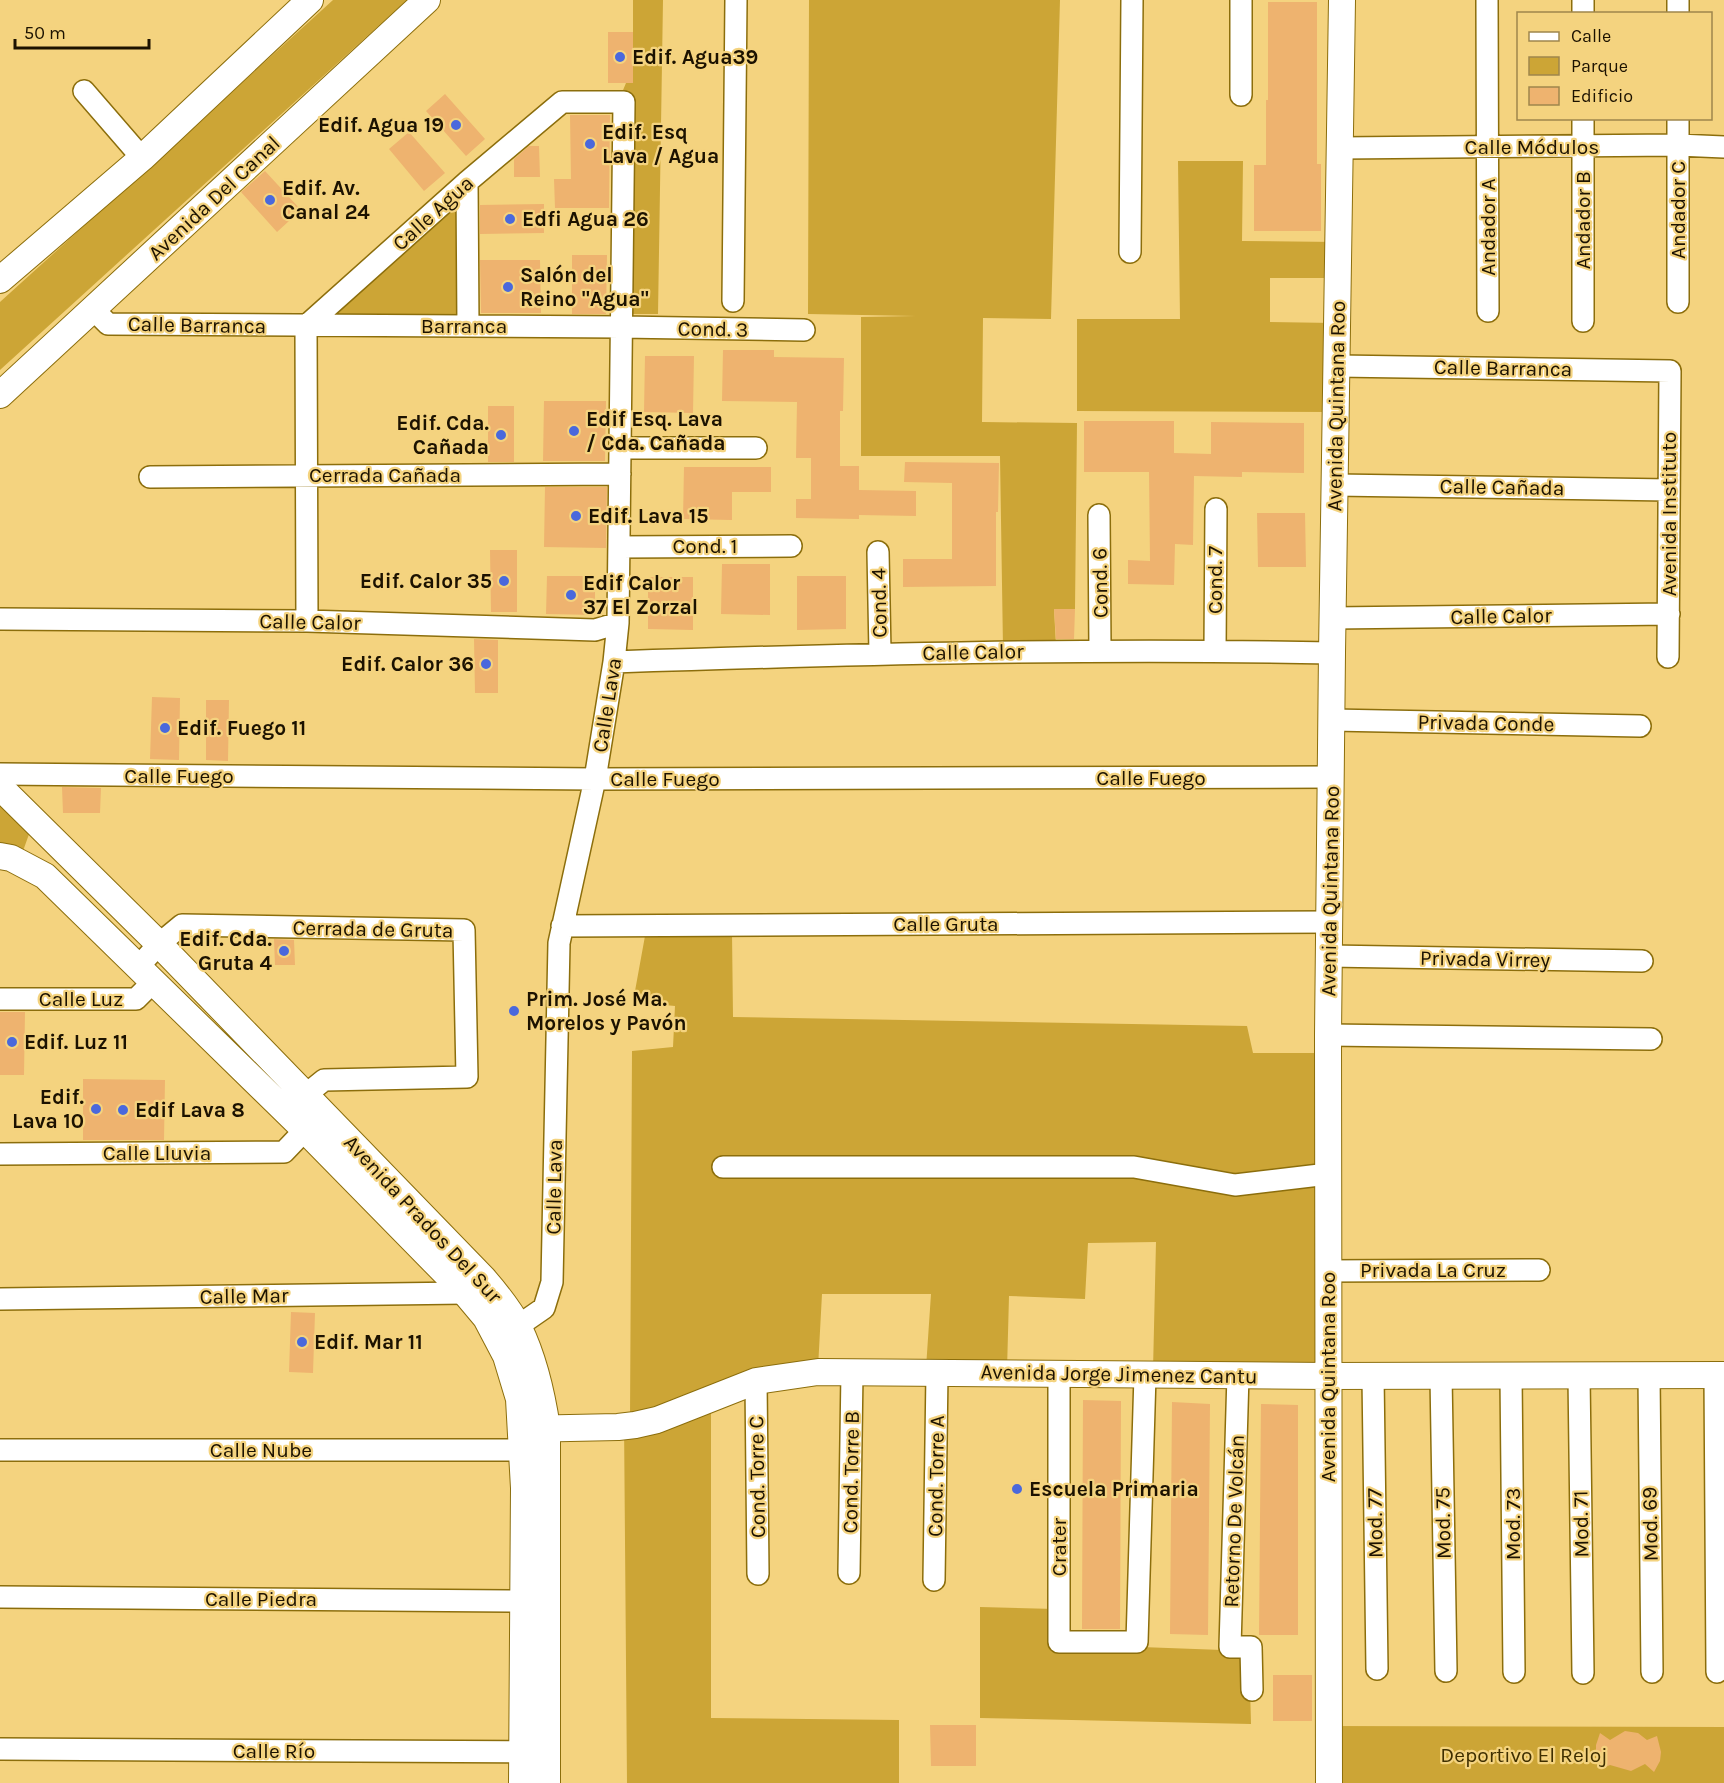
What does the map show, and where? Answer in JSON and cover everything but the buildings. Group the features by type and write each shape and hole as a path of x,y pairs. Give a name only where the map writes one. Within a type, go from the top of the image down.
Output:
{"main road":[{"path":"0,280 141,158 310,0"},
{"name":"Avenida Del Canal","path":"0,395 428,0"},
{"name":"Avenida Quintana Roo","path":"1329,1783 1328,1035 1342,0"},
{"name":"Avenida Prados Del Sur","path":"0,787 159,944 296,1103 474,1286 486,1318 506,1356 531,1436 548,1783"},
{"name":"Avenida Prados Del Sur","path":"0,856 11,858 45,876 147,974 296,1103 305,1130 518,1326 530,1353 543,1396 531,1436 523,1600 522,1783"},
{"name":"Avenida Jorge Jimenez Cantu","path":"531,1436 635,1425 657,1420 756,1381 801,1373 1327,1376 1719,1375"}],"street":[{"path":"733,301 736,0"},
{"path":"1130,252 1132,0"},
{"path":"1241,0 1241,95"},
{"name":"Andador A","path":"1487,0 1488,310"},
{"path":"84,91 141,158"},
{"name":"Calle Agua","path":"306,326 467,182 562,102 624,102"},
{"name":"Calle Lava","path":"518,1326 544,1308 552,1282 559,943 595,779 618,623 624,102"},
{"name":"Andador B","path":"1583,120 1583,321"},
{"name":"Andador C","path":"1678,120 1678,302"},
{"name":"Calle Módulos","path":"1341,148 1678,145 1724,147"},
{"path":"467,182 468,326"},
{"name":"Calle Barranca","path":"93,309 108,324 306,326"},
{"path":"306,326 307,621"},
{"name":"Barranca","path":"306,326 621,327"},
{"name":"Cond. 3","path":"621,327 804,330"},
{"name":"Calle Barranca","path":"1337,366 1670,371"},
{"name":"Avenida Instituto","path":"1668,657 1670,371"},
{"path":"620,448 756,448"},
{"name":"Cerrada Cañada","path":"150,477 620,474"},
{"name":"Calle Cañada","path":"1335,484 1669,490"},
{"name":"Cond. 7","path":"1215,650 1216,509"},
{"name":"Cond. 6","path":"1099,515 1100,651"},
{"name":"Cond. 1","path":"619,547 791,546"},
{"name":"Cond. 4","path":"878,552 880,653"},
{"name":"Calle Calor","path":"1333,618 1669,614"},
{"name":"Calle Calor","path":"0,619 307,621 595,630 618,623"},
{"name":"Calle Calor","path":"614,662 880,653 1215,650 1332,653"},
{"name":"Privada Conde","path":"1332,720 1640,726"},
{"name":"Calle Fuego","path":"0,774 595,779 1331,777"},
{"path":"45,876 65,852"},
{"name":"Calle Gruta","path":"562,926 1329,922"},
{"name":"Cerrada de Gruta","path":"147,974 159,944 182,925 465,930 467,1077 324,1080 296,1103"},
{"name":"Privada Virrey","path":"1329,956 1642,961"},
{"name":"Calle Luz","path":"0,999 136,999 147,974"},
{"path":"1328,1035 1651,1039"},
{"name":"Calle Lluvia","path":"0,1154 284,1152 305,1130"},
{"path":"723,1167 1134,1167 1235,1185 1328,1174"},
{"name":"Privada La Cruz","path":"1327,1270 1539,1270"},
{"name":"Calle Mar","path":"0,1299 474,1286"},
{"name":"Cond. Torre B","path":"849,1573 852,1372"},
{"name":"Cond. Torre A","path":"934,1580 938,1373"},
{"name":"Crater","path":"1059,1374 1059,1642 1137,1642 1145,1375"},
{"name":"Retorno De Volcán","path":"1238,1375 1230,1647 1251,1647 1252,1690"},
{"name":"Mod. 69","path":"1649,1375 1652,1672"},
{"path":"1717,1672 1719,1375"},
{"name":"Mod. 77","path":"1373,1376 1377,1670"},
{"name":"Mod. 75","path":"1441,1376 1446,1671"},
{"name":"Mod. 73","path":"1511,1376 1514,1672"},
{"name":"Mod. 71","path":"1579,1376 1583,1673"},
{"name":"Cond. Torre C","path":"756,1381 758,1574"},
{"name":"Calle Nube","path":"0,1450 531,1436"},
{"name":"Calle Piedra","path":"0,1597 523,1600"},
{"name":"Calle Río","path":"0,1749 548,1753"}],"green space":[{"path":"333,0 407,0 0,370 0,302"},
{"path":"633,0 663,0 658,314 621,314 621,95 626,83 633,83"},
{"path":"809,0 1060,0 1051,319 983,318 982,422 1077,423 1075,609 1054,609 1056,646 1003,647 1000,456 861,456 861,317 916,316 808,314"},
{"path":"1178,161 1243,161 1242,241 1337,242 1337,278 1270,278 1270,322 1334,323 1331,412 1077,411 1077,319 1180,319"},
{"path":"467,182 468,326 306,326"},
{"path":"0,790 33,823 23,851 0,850"},
{"path":"732,933 733,1017 1247,1026 1253,1053 1328,1053 1336,1386 1153,1370 1156,1242 1088,1243 1085,1299 1009,1296 1007,1370 926,1368 931,1294 822,1294 818,1368 711,1397 711,1718 899,1720 899,1783 627,1783 624,1420 630,1419 632,1051 673,1047 675,1006 633,1002 645,936"},
{"path":"980,1607 1055,1609 1055,1646 1249,1651 1251,1724 980,1718"},
{"name":"Deportivo El Reloj","path":"1325,1726 1724,1727 1724,1783 1325,1783"}],"place":[{"name":"Edif. Agua39","path":"620,57"},
{"name":"Edif. Agua 19","path":"456,125"},
{"name":"Edif. Esq Lava / Agua","path":"590,144"},
{"name":"Edif. Av. Canal 24","path":"270,200"},
{"name":"Edfi Agua 26","path":"510,219"},
{"name":"Salón del Reino \"Agua\"","path":"508,287"},
{"name":"Edif Esq. Lava / Cda. Cañada","path":"574,431"},
{"name":"Edif. Cda. Cañada","path":"501,435"},
{"name":"Edif. Lava 15","path":"576,516"},
{"name":"Edif. Calor 35","path":"504,581"},
{"name":"Edif Calor 37 El Zorzal","path":"571,595"},
{"name":"Edif. Calor 36","path":"486,664"},
{"name":"Edif. Fuego 11","path":"165,728"},
{"name":"Edif. Cda. Gruta 4","path":"284,951"},
{"name":"Prim. José Ma. Morelos y Pavón","path":"514,1011"},
{"name":"Edif. Luz 11","path":"12,1042"},
{"name":"Edif. Lava 10","path":"96,1109"},
{"name":"Edif Lava 8","path":"123,1110"},
{"name":"Edif. Mar 11","path":"302,1342"},
{"name":"Escuela Primaria","path":"1017,1489"}]}
